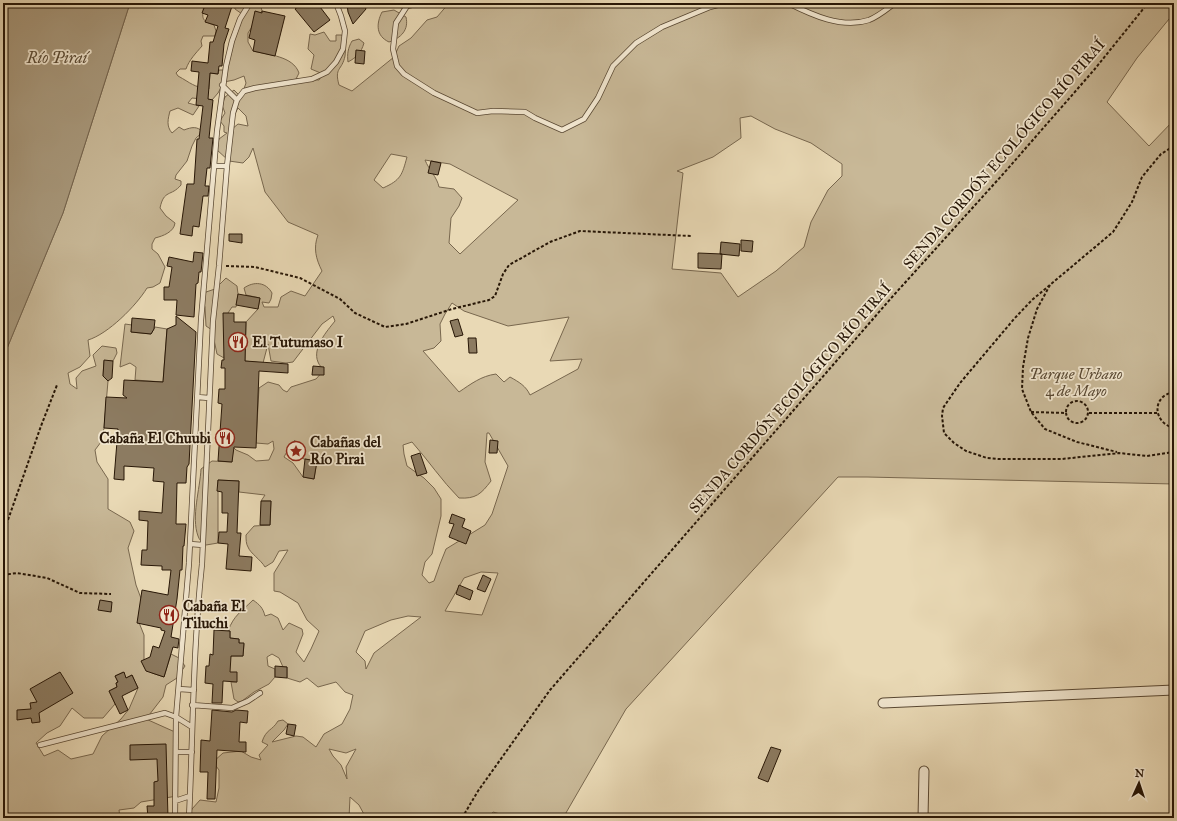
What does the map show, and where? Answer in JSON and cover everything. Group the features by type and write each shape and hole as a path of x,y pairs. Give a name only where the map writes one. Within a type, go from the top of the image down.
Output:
{"street":[{"path":"883,703 1174,690"},
{"path":"923,818 924,772"}],"lane":[{"path":"175,818 176,717 190,544 201,320 214,166 222,85 232,41 240,19 250,3"},
{"path":"189,818 192,752 192,705 203,545 213,321 233,113 237,100 244,91 312,79 327,72 336,62 343,49 345,31 344,24 336,3"},
{"path":"387,3 407,6 422,3"},
{"path":"407,6 396,23 393,49 396,66 404,74 434,93 477,113 493,111 524,112 562,130 584,119 598,98 613,66 636,43 662,27 710,7 725,3"},
{"path":"788,3 810,14 848,24 868,20 881,14 895,3"},
{"path":"222,85 237,100"},
{"path":"214,166 227,166"},
{"path":"197,397 209,398"},
{"path":"190,544 203,545"},
{"path":"179,689 194,690"},
{"path":"192,705 232,708 248,701 260,693"},
{"path":"40,745 164,713 176,717 192,727"},
{"path":"176,752 192,752"},
{"path":"175,801 190,796"}],"path":[{"name":"SENDA CORDÓN ECOLÓGICO RÍO PIRAÍ","path":"462,818 478,791 550,690 893,296 1089,76 1148,3"},
{"path":"1119,453 1062,459 987,458 966,451 944,434 942,416 944,408 960,383 1014,318 1032,300 1113,232 1132,202 1142,177 1161,154 1174,146"},
{"path":"219,266 255,267 300,278 340,299 355,313 385,327 406,324 452,309 489,300 495,296 503,274 510,265 550,242 580,231 691,236"},
{"path":"1051,284 1037,309 1028,338 1023,367 1022,389 1031,412 1045,429 1078,442 1119,453 1147,456 1174,452"},
{"path":"3,534 41,426 58,385"},
{"path":"1174,392 1164,396 1158,407 1158,413 1163,424 1174,428"},
{"path":"1077,401 1084,403 1089,409 1089,413 1086,420 1075,423 1069,419 1066,409 1070,403 1077,401"},
{"path":"1031,412 1066,413"},
{"path":"1089,413 1158,413"},
{"path":"3,575 17,573 47,578 80,593 111,594"}],"green space":[{"name":"Parque Urbano 4 de Mayo","path":"130,3 204,3 204,20 214,25 216,31 215,36 203,36 201,41 202,46 186,69 180,69 176,73 178,76 196,86 209,89 210,73 218,74 219,70 224,70 242,14 235,9 234,3 260,3 262,11 248,33 248,42 253,51 280,57 292,63 299,73 296,79 319,80 323,74 311,69 314,55 308,49 310,34 315,35 324,32 330,41 336,41 336,35 345,36 344,61 337,75 339,85 352,91 394,57 399,46 411,38 427,20 437,17 449,3 1174,3 1174,13 1137,58 1107,102 1149,146 1174,120 1174,484 838,477 626,709 563,818 514,818 493,812 489,818 366,818 359,805 350,797 349,818 233,818 232,816 216,816 216,818 189,818 192,809 200,800 216,802 219,788 219,770 213,762 223,753 241,751 251,757 261,760 259,755 268,745 262,742 267,732 274,727 278,721 283,720 288,724 272,742 296,736 303,737 316,747 324,734 342,724 350,709 353,695 345,692 336,682 318,687 307,678 300,682 287,678 287,667 283,667 279,658 272,654 267,657 268,666 275,669 275,677 269,684 254,692 242,701 238,702 234,699 231,682 237,682 226,672 231,656 243,656 244,644 239,643 239,639 230,638 230,631 228,631 235,617 253,600 261,607 265,616 271,614 278,618 283,630 289,623 302,629 303,634 296,652 304,662 319,631 307,620 298,603 280,592 274,591 274,573 288,550 279,551 273,562 265,567 247,546 246,535 254,526 270,525 271,501 261,501 265,495 239,492 239,481 218,480 218,543 206,545 199,539 196,528 195,520 201,469 212,461 232,462 233,447 256,461 269,460 274,449 273,441 268,444 256,443 259,388 268,382 279,385 287,392 291,387 316,379 324,370 318,363 317,351 321,340 335,321 333,316 322,324 293,362 286,363 271,361 268,344 263,363 245,361 246,322 258,309 260,298 246,295 244,288 252,284 263,285 272,293 269,303 262,302 264,307 278,307 281,297 291,291 305,296 322,271 316,253 316,240 318,235 288,222 265,192 253,148 249,157 243,163 229,161 216,149 219,139 227,133 224,132 224,126 220,121 225,113 222,105 225,97 234,90 241,97 246,83 244,76 224,82 212,100 192,98 188,103 199,106 193,115 178,108 170,111 168,125 172,133 179,127 184,130 196,128 203,132 196,138 187,161 176,175 175,179 181,181 181,185 164,198 160,208 166,216 175,223 173,229 165,235 155,238 152,244 152,249 158,254 165,267 160,283 153,287 147,288 129,311 113,326 96,337 88,340 90,356 80,367 68,373 70,384 77,389 76,378 82,371 96,366 93,355 102,346 116,348 117,353 113,361 104,361 103,376 108,381 104,428 101,442 95,450 97,462 108,479 108,509 130,522 134,531 128,548 136,585 142,601 138,620 144,635 144,667 152,673 164,677 171,654 179,658 185,666 177,678 166,685 163,697 146,719 175,732 177,796 141,802 134,808 119,810 120,818 3,818 3,358 63,213","holes":["238,108 246,116 248,126 238,124 232,129 232,119","751,116 775,129 811,143 842,164 842,176 828,190 811,222 804,247 776,271 738,297 721,273 672,269 683,173 677,171 713,157 741,138 740,118","391,154 407,157 400,176 394,182 383,188 374,180","425,160 450,164 518,200 460,254 449,243 451,218 459,206 462,198 454,189 439,187 437,180","452,303 464,311 508,326 569,317 550,361 582,359 578,369 530,395 524,387 510,377 504,382 496,374 481,378 459,392 423,351 434,348 441,341 440,324","487,433 489,433 508,466 492,514 485,525 446,549 434,581 429,583 422,575 425,562 432,554 441,516 441,499 434,488 424,478 407,466 403,445 412,442 459,498 470,498 478,495 491,481 485,462","295,440 292,450 297,456 317,461 314,479 303,477 293,463 284,457","481,572 498,573 482,615 445,611 464,578","408,616 421,617 374,653 366,669 365,661 356,652 365,631 391,620","123,672 126,678 132,675 138,688 129,709 121,719 102,736 93,754 71,759 58,750 44,756 36,743 47,733 60,726 72,708 84,718 103,718 115,704 109,691 117,687 116,683 118,682 115,676","329,749 346,753 356,749 346,767 347,779 341,765"]},
{"path":"394,10 406,17 407,22 403,33 389,42 379,33 378,25 382,12"},
{"path":"359,39 364,43 362,49 348,62 348,51 352,41"},
{"path":"226,278 237,286 238,294 236,307 232,307 228,313 224,358 217,354 212,330 206,326 205,307 202,299 206,292 215,289"},
{"path":"125,324 132,325 131,332 151,334 155,327 167,329 163,382 135,380 136,367 130,363 120,367"}],"water":[{"name":"Río Piraí","path":"3,3 130,3 63,213 3,358"}],"building":[{"path":"206,3 233,3 225,28 229,29 224,44 222,66 219,66 218,74 210,73 208,99 213,100 209,138 213,138 210,168 207,168 205,186 209,186 208,196 203,196 199,227 193,226 192,236 180,234 187,184 194,184 197,139 199,139 203,106 196,105 199,72 191,71 192,61 208,63 210,42 213,42 218,26 205,22 208,15 202,13"},
{"path":"303,3 317,3 330,20 314,32 295,9"},
{"path":"364,3 366,9 353,24 348,12 347,4"},
{"path":"255,11 285,16 275,56 253,51 255,40 249,38"},
{"path":"356,50 365,51 364,64 355,63"},
{"path":"431,161 441,163 438,175 428,173"},
{"path":"229,234 242,234 242,243 229,241"},
{"path":"741,240 753,241 752,252 741,251"},
{"path":"721,242 740,244 739,256 720,254"},
{"path":"194,252 203,253 201,272 199,272 198,283 196,284 194,317 176,315 177,300 164,300 164,287 169,287 172,267 167,266 169,257 193,262"},
{"path":"698,253 722,254 721,269 698,268"},
{"path":"238,294 260,298 258,309 236,305"},
{"path":"223,313 234,313 234,322 246,322 245,361 288,364 288,373 259,371 256,448 234,447 232,462 218,461 222,404 218,403 219,389 225,389 225,368 221,368 222,360 224,360"},
{"path":"176,316 196,332 189,464 187,467 186,483 177,483 176,524 186,524 182,570 180,570 171,637 179,639 178,648 173,647 164,677 146,671 141,661 150,657 153,646 159,648 165,631 161,630 161,628 137,623 142,590 168,595 171,570 162,570 162,566 141,565 142,550 147,550 148,521 139,520 139,511 162,513 164,482 153,481 154,468 124,466 124,480 114,479 118,429 104,428 106,397 127,398 123,395 124,380 163,382 167,329 176,325"},
{"path":"132,318 155,320 154,329 151,334 131,332"},
{"path":"458,319 463,335 455,337 450,321"},
{"path":"468,338 476,338 477,353 469,353"},
{"path":"104,360 113,361 112,378 108,381 103,376"},
{"path":"313,366 324,367 324,375 312,375"},
{"path":"490,440 498,441 497,453 489,453"},
{"path":"420,453 427,473 417,476 411,456"},
{"path":"305,459 317,461 314,479 303,477"},
{"path":"218,480 239,481 237,533 241,533 239,556 252,557 251,571 226,569 228,544 218,543 219,532 227,532 228,513 222,513 222,492 217,491"},
{"path":"261,501 271,501 270,525 260,525"},
{"path":"452,514 465,519 462,527 471,531 466,544 449,537 454,524 449,523"},
{"path":"483,575 491,579 485,592 477,589"},
{"path":"459,585 473,591 470,600 456,594"},
{"path":"100,600 112,602 111,612 98,610"},
{"path":"214,630 230,631 230,638 239,639 239,643 244,643 243,656 231,656 230,672 237,672 237,682 223,681 222,703 212,703 213,684 205,683 206,666 209,666 210,654 213,655"},
{"path":"275,666 287,667 287,678 275,677"},
{"path":"60,672 73,693 39,713 40,722 32,723 31,718 17,720 17,710 31,709 30,703 37,702 30,689"},
{"path":"124,672 126,678 132,675 138,688 122,696 128,710 120,714 109,691 117,687 116,683 118,682 115,676"},
{"path":"212,710 232,712 236,710 248,711 247,723 240,722 239,742 246,742 246,752 217,750 215,799 207,799 208,772 200,772 201,740 210,741"},
{"path":"288,724 296,725 294,736 286,734"},
{"path":"166,744 168,818 148,818 147,806 154,806 154,782 158,781 157,759 130,760 130,745"},
{"path":"771,747 781,750 768,782 758,778"}],"place":[{"name":"El Tutumaso I","path":"238,342"},
{"name":"Cabaña El Chuubi","path":"225,438"},
{"name":"Cabañas del Río Pirai","path":"296,451"},
{"name":"Cabaña El Tiluchi","path":"169,615"}]}
